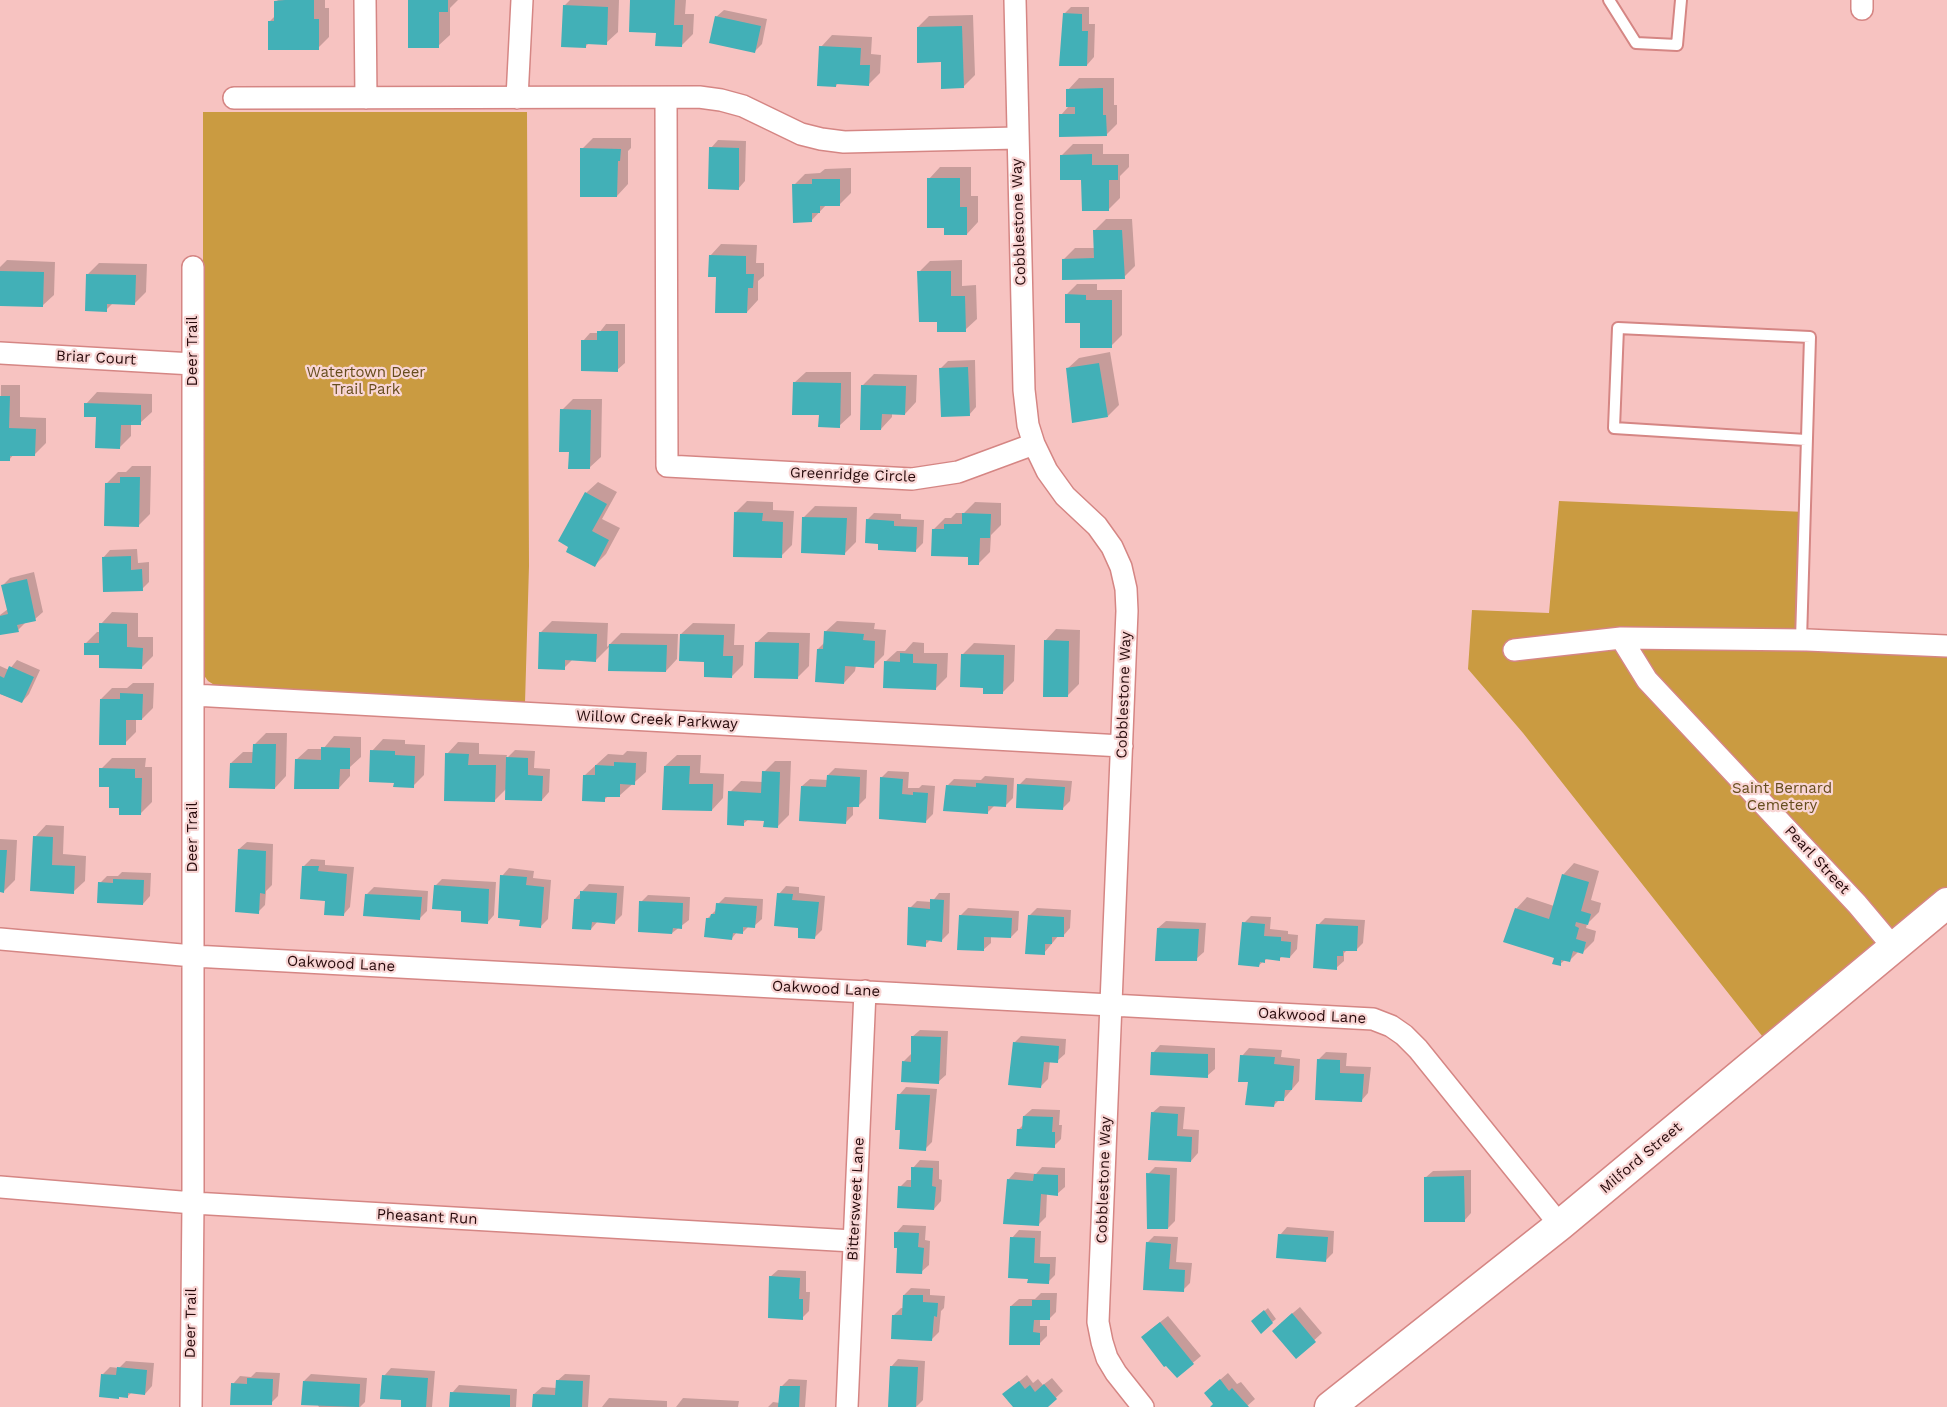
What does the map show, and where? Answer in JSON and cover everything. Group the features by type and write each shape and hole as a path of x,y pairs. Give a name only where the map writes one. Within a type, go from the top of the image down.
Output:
{"main road":[{"name":"Milford Street","path":"1330,1407 1560,1225 1947,903"}],"street":[{"path":"365,0 366,98"},
{"path":"517,98 522,0"},
{"name":"Cobblestone Way","path":"1015,0 1024,399 1028,425 1047,471 1065,496 1097,526 1112,547 1121,567 1126,589 1122,746 1098,1322 1101,1342 1107,1358 1143,1407"},
{"path":"234,98 699,97 721,100 752,110 801,134 844,142 1017,138"},
{"name":"Greenridge Circle","path":"666,98 668,466 912,479 958,472 1034,444"},
{"name":"Deer Trail","path":"190,1407 193,1203 193,267"},
{"name":"Briar Court","path":"0,353 193,364"},
{"path":"1514,650 1621,638 1801,640 1947,646"},
{"name":"Pearl Street","path":"1621,638 1647,680 1849,895 1894,948"},
{"name":"Willow Creek Parkway","path":"193,695 1122,746"},
{"name":"Oakwood Lane","path":"0,939 193,956 1373,1019 1391,1026 1418,1049 1560,1225"},
{"name":"Bittersweet Lane","path":"847,1407 866,991"},
{"name":"Pheasant Run","path":"0,1187 193,1203 854,1241"}],"lane":[{"path":"1609,0 1636,43 1677,45 1681,0"},
{"path":"1801,640 1810,337 1618,328 1614,428 1806,440"}],"green space":[{"name":"Watertown Deer Trail Park","path":"203,112 527,112 529,566 525,703 216,686 203,674"},
{"name":"Saint Bernard Cemetery","path":"1559,501 1805,512 1799,634 1947,639 1947,888 1766,1041 1523,733 1468,669 1472,610 1549,613"}],"building":[{"path":"314,0 314,19 319,19 319,50 268,50 268,21 274,21 274,1"},
{"path":"408,0 448,0 448,12 439,12 439,48 408,48"},
{"path":"630,0 675,0 674,25 683,25 682,47 655,46 656,33 629,32"},
{"path":"563,5 608,7 607,45 586,44 586,48 561,47"},
{"path":"1063,13 1082,14 1082,31 1088,31 1087,66 1059,66"},
{"path":"715,16 761,26 755,53 709,43"},
{"path":"962,26 964,88 941,89 941,62 917,63 917,27"},
{"path":"819,46 861,48 860,65 870,65 869,86 836,84 836,87 817,86"},
{"path":"1103,88 1103,115 1106,115 1107,136 1059,137 1059,114 1075,114 1075,107 1066,107 1066,89"},
{"path":"709,147 739,148 739,190 708,189"},
{"path":"580,148 621,149 620,161 618,161 617,197 580,197"},
{"path":"1092,154 1092,165 1118,165 1118,180 1109,180 1109,211 1082,211 1081,180 1060,180 1060,155"},
{"path":"927,178 960,178 960,207 967,207 967,235 944,235 944,228 927,228"},
{"path":"812,179 840,179 840,206 820,206 820,213 812,213 812,222 793,223 792,184 812,184"},
{"path":"1093,230 1122,230 1125,279 1062,280 1062,259 1094,258"},
{"path":"709,255 746,256 746,274 754,274 753,288 748,288 747,313 715,313 716,277 708,277"},
{"path":"0,271 44,272 43,307 0,306"},
{"path":"917,271 951,271 951,296 965,296 966,332 937,332 937,322 919,322"},
{"path":"86,274 136,275 135,305 107,304 107,312 85,311"},
{"path":"1065,294 1086,295 1086,300 1112,300 1112,348 1080,348 1080,323 1065,323"},
{"path":"597,331 618,331 618,372 581,371 581,340 597,340"},
{"path":"1099,363 1108,417 1072,423 1066,368"},
{"path":"968,367 970,416 941,417 939,368"},
{"path":"793,382 841,383 840,428 818,427 819,415 792,415"},
{"path":"861,385 906,386 905,415 882,414 881,430 860,430"},
{"path":"0,396 10,396 9,428 36,429 35,456 10,456 10,461 0,461"},
{"path":"84,403 141,405 141,425 121,425 120,449 95,448 96,417 84,417"},
{"path":"560,409 591,410 590,469 568,469 569,452 559,452"},
{"path":"120,477 140,477 139,527 104,526 105,483 120,483"},
{"path":"585,492 607,504 592,531 609,540 595,567 566,552 568,547 558,541"},
{"path":"734,512 763,513 762,521 783,522 782,558 733,557"},
{"path":"962,513 991,514 990,538 980,538 979,565 968,565 968,557 931,556 932,529 944,529 944,524 962,524"},
{"path":"802,517 847,518 845,555 801,553"},
{"path":"866,519 894,521 894,526 917,527 916,552 878,550 878,544 865,543"},
{"path":"131,556 131,570 142,569 143,591 103,592 102,557"},
{"path":"27,579 36,621 17,625 19,632 0,635 0,616 8,614 1,585"},
{"path":"99,623 127,624 127,647 143,648 142,669 99,668 99,655 84,655 84,643 99,643"},
{"path":"824,631 864,634 863,640 875,641 874,668 845,666 844,684 815,682 817,649 823,649"},
{"path":"539,632 597,634 596,662 565,660 565,670 538,669"},
{"path":"680,634 724,635 723,656 733,656 732,678 704,677 704,662 679,661"},
{"path":"1044,640 1069,641 1068,697 1043,697"},
{"path":"755,642 799,643 798,679 754,678"},
{"path":"609,644 667,645 666,672 608,671"},
{"path":"900,653 913,654 913,663 937,664 936,690 883,688 884,661 900,662"},
{"path":"961,654 1004,655 1003,694 983,694 983,688 960,687"},
{"path":"9,666 34,677 22,703 0,694 0,676 4,678"},
{"path":"120,693 143,694 142,720 126,720 126,745 99,745 100,699 120,699"},
{"path":"253,744 276,744 275,789 229,788 230,763 252,763"},
{"path":"321,747 350,748 350,769 340,769 339,789 294,789 295,759 321,760"},
{"path":"370,750 395,751 395,755 415,756 414,788 393,787 394,783 369,782"},
{"path":"445,753 469,754 468,765 496,765 495,802 444,801"},
{"path":"506,757 528,758 528,775 543,776 542,801 505,800"},
{"path":"614,762 636,763 635,785 620,784 620,797 605,797 605,802 582,801 583,775 595,775 595,765 614,766"},
{"path":"664,766 690,766 689,784 713,784 712,811 662,810"},
{"path":"99,768 135,769 135,778 142,778 141,815 119,815 119,808 109,808 109,787 99,787"},
{"path":"762,771 780,772 778,828 763,827 764,821 744,820 744,826 727,825 728,791 761,793"},
{"path":"827,775 860,777 859,807 847,807 846,824 799,821 801,786 826,787"},
{"path":"880,777 903,779 902,794 928,793 926,823 879,819"},
{"path":"976,783 1007,785 1006,807 988,806 988,814 943,811 946,785 976,787"},
{"path":"1017,784 1065,787 1063,810 1016,808"},
{"path":"33,836 53,837 52,865 75,866 74,894 30,891"},
{"path":"238,849 266,851 265,894 260,893 259,914 235,912"},
{"path":"0,850 7,850 4,893 0,892"},
{"path":"302,866 319,866 318,871 347,874 344,916 324,915 325,901 300,899"},
{"path":"1562,874 1589,882 1581,911 1591,914 1588,925 1576,922 1575,926 1579,928 1576,939 1586,942 1583,954 1573,951 1570,962 1561,960 1561,966 1552,964 1554,958 1503,942 1515,908 1549,919"},
{"path":"500,875 527,877 526,885 544,887 541,928 519,926 520,920 498,918"},
{"path":"113,879 144,880 143,905 97,903 98,882 113,883"},
{"path":"434,885 489,889 488,924 461,922 461,911 432,909"},
{"path":"580,891 617,893 615,924 592,922 591,930 572,929 574,899 580,899"},
{"path":"777,893 793,894 792,900 819,902 815,939 798,938 798,928 774,926"},
{"path":"365,894 422,897 420,920 363,916"},
{"path":"930,899 944,900 942,942 926,940 926,947 907,945 908,907 930,909"},
{"path":"639,901 683,903 682,929 673,928 672,934 638,932"},
{"path":"716,903 757,906 755,928 743,927 743,934 733,933 732,940 704,937 706,918 715,914"},
{"path":"959,915 1012,918 1011,938 984,937 984,951 957,950"},
{"path":"1028,915 1064,917 1064,937 1052,937 1052,944 1045,944 1045,955 1025,954"},
{"path":"1242,922 1265,924 1264,936 1281,937 1281,941 1291,942 1290,958 1280,957 1280,961 1265,959 1265,963 1260,962 1259,967 1238,965"},
{"path":"1316,924 1358,926 1357,951 1343,951 1343,956 1337,956 1337,970 1313,968"},
{"path":"1157,928 1199,929 1197,961 1155,961"},
{"path":"911,1036 941,1037 939,1084 901,1082 902,1061 911,1062"},
{"path":"1013,1042 1059,1046 1058,1063 1044,1062 1041,1088 1008,1085"},
{"path":"1151,1052 1208,1054 1208,1078 1150,1075"},
{"path":"1240,1055 1275,1057 1274,1064 1294,1066 1292,1090 1285,1090 1284,1101 1275,1101 1274,1107 1245,1105 1248,1082 1238,1082"},
{"path":"1317,1059 1340,1060 1340,1073 1364,1074 1362,1102 1315,1100"},
{"path":"897,1094 930,1095 926,1151 899,1149 900,1130 895,1130"},
{"path":"1151,1112 1178,1114 1177,1136 1192,1137 1191,1162 1148,1160"},
{"path":"1023,1116 1053,1117 1052,1132 1055,1132 1055,1148 1016,1146 1017,1129 1022,1129"},
{"path":"911,1167 933,1168 932,1186 936,1187 934,1210 897,1208 898,1186 911,1187"},
{"path":"1146,1173 1170,1175 1168,1229 1147,1229"},
{"path":"1034,1174 1058,1175 1058,1196 1041,1194 1039,1226 1003,1224 1007,1179 1033,1181"},
{"path":"1464,1176 1465,1222 1424,1222 1424,1177"},
{"path":"894,1232 919,1233 918,1247 924,1248 922,1274 896,1273 897,1248 894,1248"},
{"path":"1278,1234 1328,1237 1326,1262 1276,1258"},
{"path":"1010,1237 1035,1238 1034,1263 1050,1264 1049,1284 1027,1283 1028,1279 1008,1278"},
{"path":"1146,1242 1171,1244 1169,1269 1185,1270 1184,1292 1143,1290"},
{"path":"769,1276 800,1278 799,1299 803,1299 803,1320 768,1318"},
{"path":"903,1295 923,1295 923,1302 938,1303 937,1317 934,1316 932,1341 891,1339 892,1315 902,1315"},
{"path":"1032,1300 1050,1300 1050,1320 1034,1320 1033,1332 1040,1333 1040,1345 1009,1345 1010,1306 1032,1306"},
{"path":"1264,1310 1273,1323 1261,1334 1251,1321"},
{"path":"1292,1313 1316,1342 1296,1359 1272,1331"},
{"path":"1160,1322 1194,1364 1177,1378 1166,1366 1164,1367 1141,1337"},
{"path":"890,1366 918,1367 916,1407 888,1407"},
{"path":"117,1367 147,1370 145,1395 128,1393 128,1398 119,1397 119,1399 99,1397 101,1374 116,1375"},
{"path":"382,1375 428,1378 426,1407 401,1407 401,1400 380,1399"},
{"path":"247,1378 273,1379 272,1405 230,1405 231,1383 247,1384"},
{"path":"1220,1379 1229,1391 1232,1388 1249,1407 1210,1407 1213,1404 1204,1393"},
{"path":"556,1380 583,1381 582,1407 532,1407 533,1394 555,1395"},
{"path":"303,1381 360,1384 359,1407 301,1405"},
{"path":"1019,1381 1025,1389 1030,1385 1035,1392 1044,1384 1057,1399 1048,1407 1013,1407 1002,1394"},
{"path":"780,1386 800,1386 799,1407 778,1407"},
{"path":"450,1392 510,1395 510,1407 449,1407"}]}
